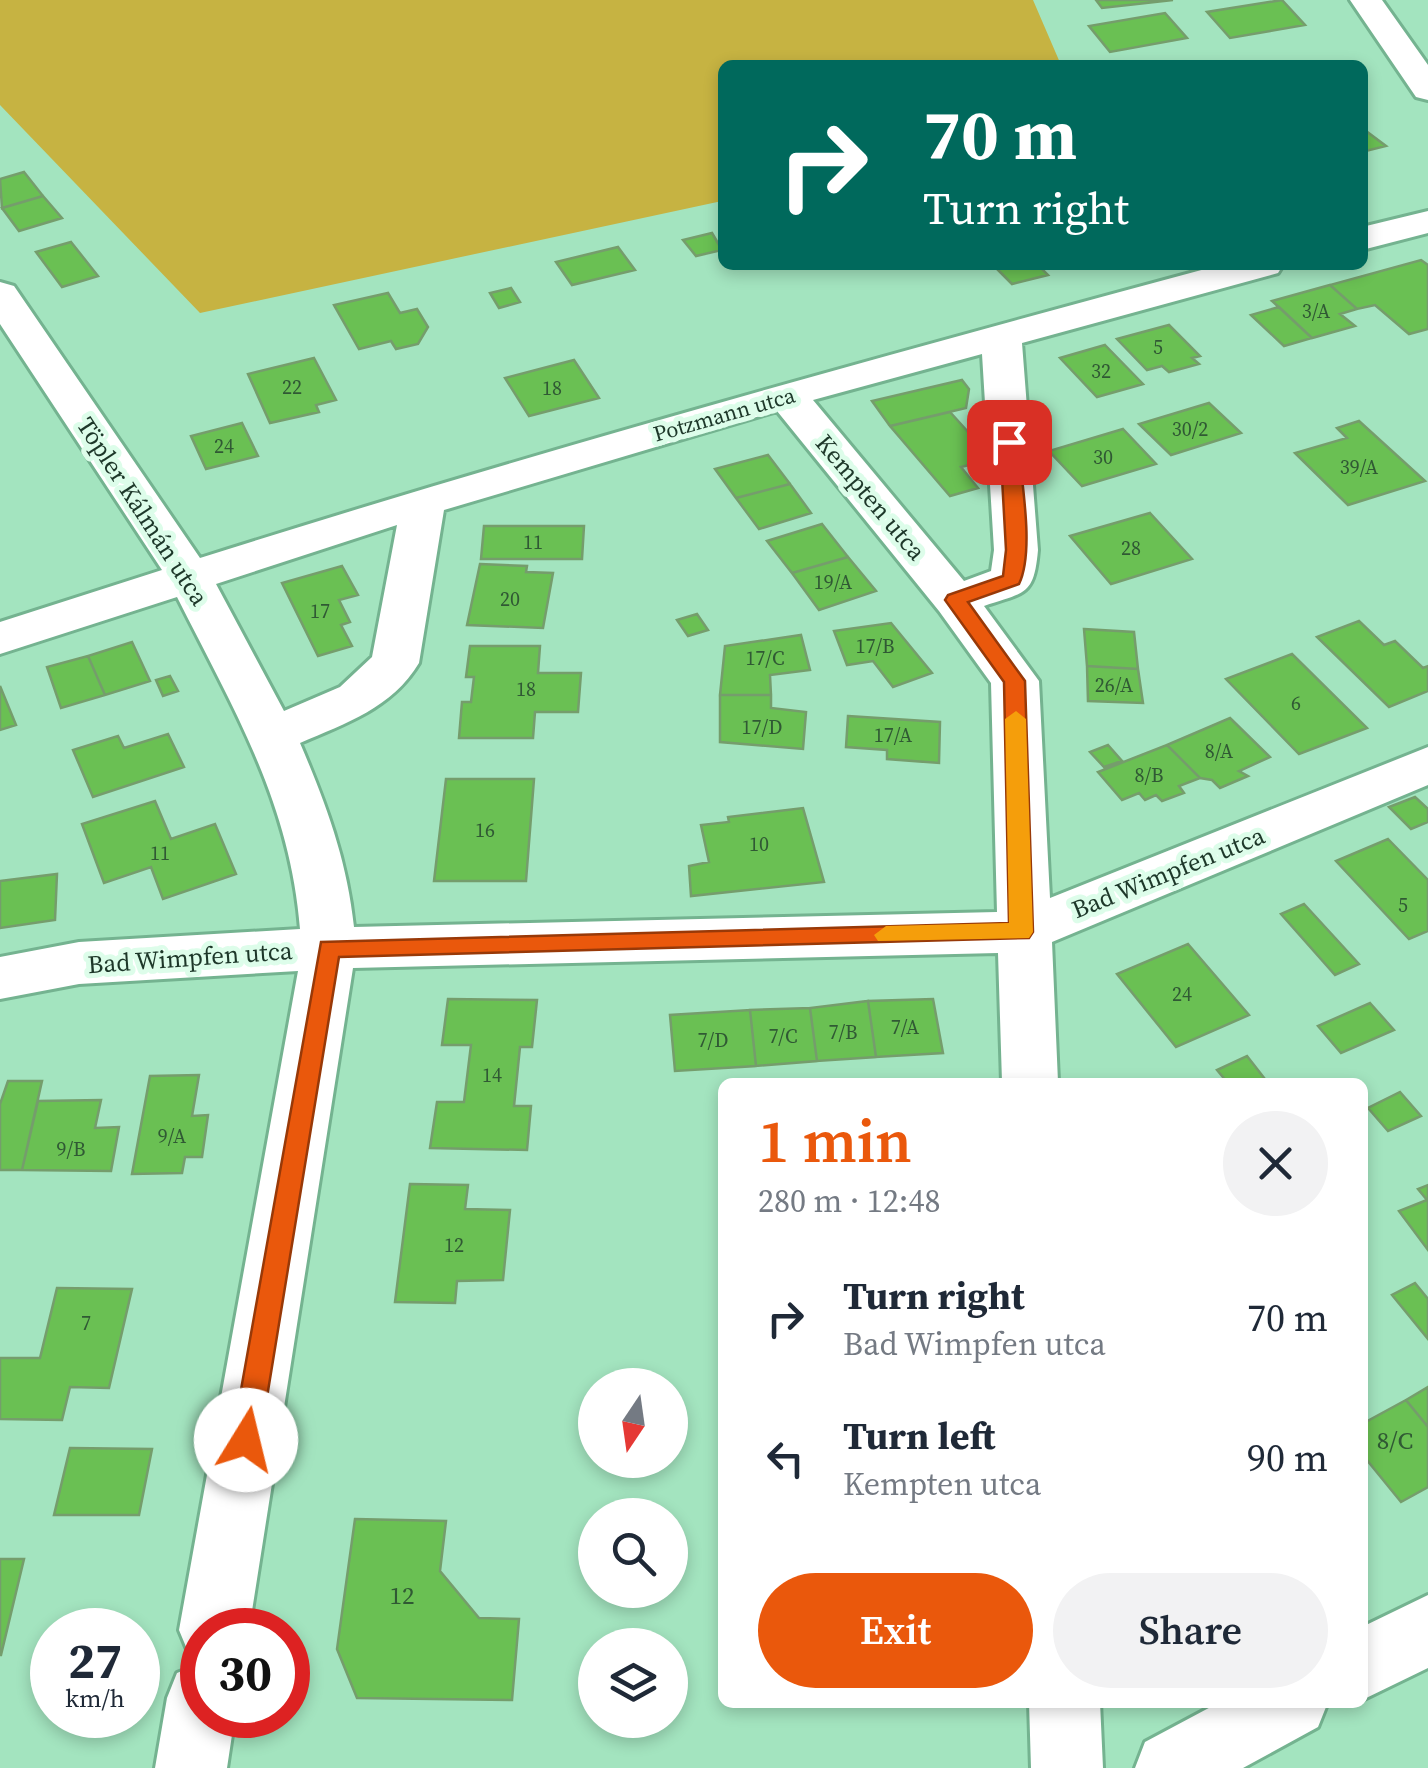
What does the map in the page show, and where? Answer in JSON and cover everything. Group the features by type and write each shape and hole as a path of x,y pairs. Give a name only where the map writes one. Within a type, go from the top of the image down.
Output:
{"street":[{"path":"1366,0 1428,90"},
{"path":"1368,237 1428,222"},
{"name":"Potzmann utca","path":"0,638 423,502 1002,334 1245,270"},
{"name":"Töpler Kálmán utca","path":"0,294 190,578 272,736 303,808 322,875 329,948 218,1608"},
{"path":"955,600 1012,580 1016,550 1002,334"},
{"name":"Kempten utca","path":"786,395 955,600 1015,681 1021,932 1030,1078"},
{"path":"272,736 357,699 395,663 423,502"},
{"name":"Bad Wimpfen utca","path":"0,978 79,963 329,948 1021,932 1428,765"},
{"path":"1368,1662 1428,1630"},
{"path":"1064,1708 1067,1768"},
{"path":"1171,1768 1282,1708"},
{"path":"191,1768 196,1738"}],"shaded area":[{"path":"0,0 1033,0 1059,60 718,60 718,202 200,313 0,105"}],"building":[{"path":"1096,0 1173,0 1102,8"},
{"path":"1282,0 1305,25 1230,38 1207,12"},
{"path":"1165,13 1187,38 1110,52 1089,26"},
{"path":"1368,132 1386,146 1368,150"},
{"path":"24,172 43,196 2,208 0,179"},
{"path":"43,196 62,218 19,231 2,208"},
{"path":"712,233 718,251 696,256 683,240"},
{"path":"71,242 98,276 62,287 36,252"},
{"path":"618,247 635,270 572,285 556,262"},
{"path":"1421,260 1428,265 1428,329 1409,334 1375,305 1357,309 1330,285"},
{"path":"998,270 1043,270 1048,275 1012,284"},
{"path":"1330,285 1357,309 1340,314 1355,326 1312,338 1272,301"},
{"path":"511,288 520,302 499,308 490,293"},
{"path":"388,293 400,313 417,309 428,327 418,344 396,349 391,341 359,349 334,305"},
{"path":"1279,307 1312,338 1284,346 1251,315"},
{"path":"1169,325 1200,356 1192,358 1199,364 1169,372 1162,366 1147,370 1117,339"},
{"path":"1105,345 1143,384 1097,397 1060,358"},
{"path":"314,358 336,400 316,405 319,412 270,423 248,374"},
{"path":"574,360 599,398 529,416 505,378"},
{"path":"962,380 969,389 966,408 890,426 872,401"},
{"path":"1209,403 1241,433 1171,455 1139,424"},
{"path":"950,412 969,433 973,464 961,467 978,488 950,496 890,426"},
{"path":"1359,421 1425,481 1348,505 1295,453 1347,438 1337,428"},
{"path":"242,423 258,456 206,469 191,436"},
{"path":"1123,429 1156,464 1082,486 1049,451"},
{"path":"768,455 790,484 736,498 715,469"},
{"path":"790,484 811,513 759,529 736,498"},
{"path":"1150,513 1192,559 1111,584 1070,536"},
{"path":"822,524 848,557 792,573 767,541"},
{"path":"484,526 584,526 582,559 481,559"},
{"path":"848,557 876,591 819,610 792,573"},
{"path":"480,564 527,566 526,572 553,573 543,628 467,625"},
{"path":"342,566 358,595 339,600 350,622 341,625 352,646 318,656 282,583"},
{"path":"697,614 708,630 688,636 677,620"},
{"path":"1359,621 1384,645 1395,641 1423,668 1428,666 1428,691 1389,707 1317,637"},
{"path":"891,623 932,673 893,687 873,661 847,665 834,631"},
{"path":"1084,629 1134,632 1138,669 1087,666"},
{"path":"801,635 810,670 770,675 771,695 720,695 725,646"},
{"path":"132,642 150,681 105,695 88,656"},
{"path":"470,646 540,646 538,673 581,673 578,712 535,712 533,738 459,738 462,702 471,702 474,677 466,677"},
{"path":"1292,654 1367,728 1299,754 1226,679"},
{"path":"88,656 105,695 61,708 47,667"},
{"path":"1087,666 1138,669 1143,703 1088,701"},
{"path":"170,676 178,691 163,696 156,680"},
{"path":"0,686 16,725 0,730"},
{"path":"720,695 771,695 771,708 806,712 803,749 720,742"},
{"path":"848,716 940,722 939,763 887,759 887,750 846,747"},
{"path":"1230,718 1270,757 1239,771 1248,776 1220,788 1212,780 1200,778 1167,745"},
{"path":"168,734 184,767 93,797 73,750 118,736 124,748"},
{"path":"1108,745 1122,761 1104,767 1090,752"},
{"path":"1167,745 1200,778 1179,786 1184,793 1162,801 1156,795 1145,800 1139,793 1122,800 1098,772"},
{"path":"446,779 534,779 526,881 434,881"},
{"path":"1415,797 1428,809 1428,822 1411,829 1389,807"},
{"path":"155,801 171,839 215,824 236,874 163,899 151,867 104,883 82,824"},
{"path":"803,808 824,882 691,896 689,866 709,862 701,825 729,822 728,817"},
{"path":"1388,839 1428,880 1428,931 1409,939 1336,861"},
{"path":"57,874 55,920 0,928 0,881"},
{"path":"1304,904 1359,964 1335,975 1281,914"},
{"path":"1188,944 1249,1015 1176,1047 1117,974"},
{"path":"448,999 537,1000 532,1047 520,1047 514,1106 531,1106 527,1150 430,1148 437,1102 464,1102 471,1045 442,1045"},
{"path":"933,999 943,1053 876,1057 868,1001"},
{"path":"868,1001 876,1057 817,1061 810,1008"},
{"path":"1370,1003 1394,1030 1341,1053 1318,1026"},
{"path":"810,1008 817,1061 756,1066 750,1010"},
{"path":"750,1010 756,1066 675,1071 670,1015"},
{"path":"1247,1056 1264,1078 1224,1078 1217,1070"},
{"path":"199,1075 192,1116 208,1115 202,1157 185,1157 182,1173 132,1174 150,1076"},
{"path":"8,1081 42,1081 22,1170 0,1170 0,1104"},
{"path":"1400,1092 1421,1116 1388,1131 1368,1108"},
{"path":"101,1100 95,1128 119,1127 111,1171 22,1170 38,1101"},
{"path":"410,1184 468,1185 465,1209 510,1210 503,1280 457,1281 455,1303 395,1302"},
{"path":"1428,1185 1428,1250 1399,1211 1427,1200 1418,1189"},
{"path":"1415,1283 1428,1299 1428,1339 1392,1295"},
{"path":"57,1288 132,1289 109,1388 70,1387 62,1420 0,1419 0,1358 40,1358"},
{"path":"1428,1387 1428,1427 1406,1400"},
{"path":"1406,1400 1428,1427 1428,1487 1401,1502 1368,1461 1368,1421"},
{"path":"70,1448 152,1449 139,1515 54,1515"},
{"path":"355,1519 446,1521 440,1571 479,1618 519,1619 512,1700 357,1698 337,1649"},
{"path":"0,1559 24,1559 1,1655 0,1655"}],"slow traffic":[{"path":"886,935 1021,932 1016,719"}],"route":[{"path":"246,1440 329,948 1021,932 1015,681 955,600 1012,580 1016,550 1009,442"}]}
